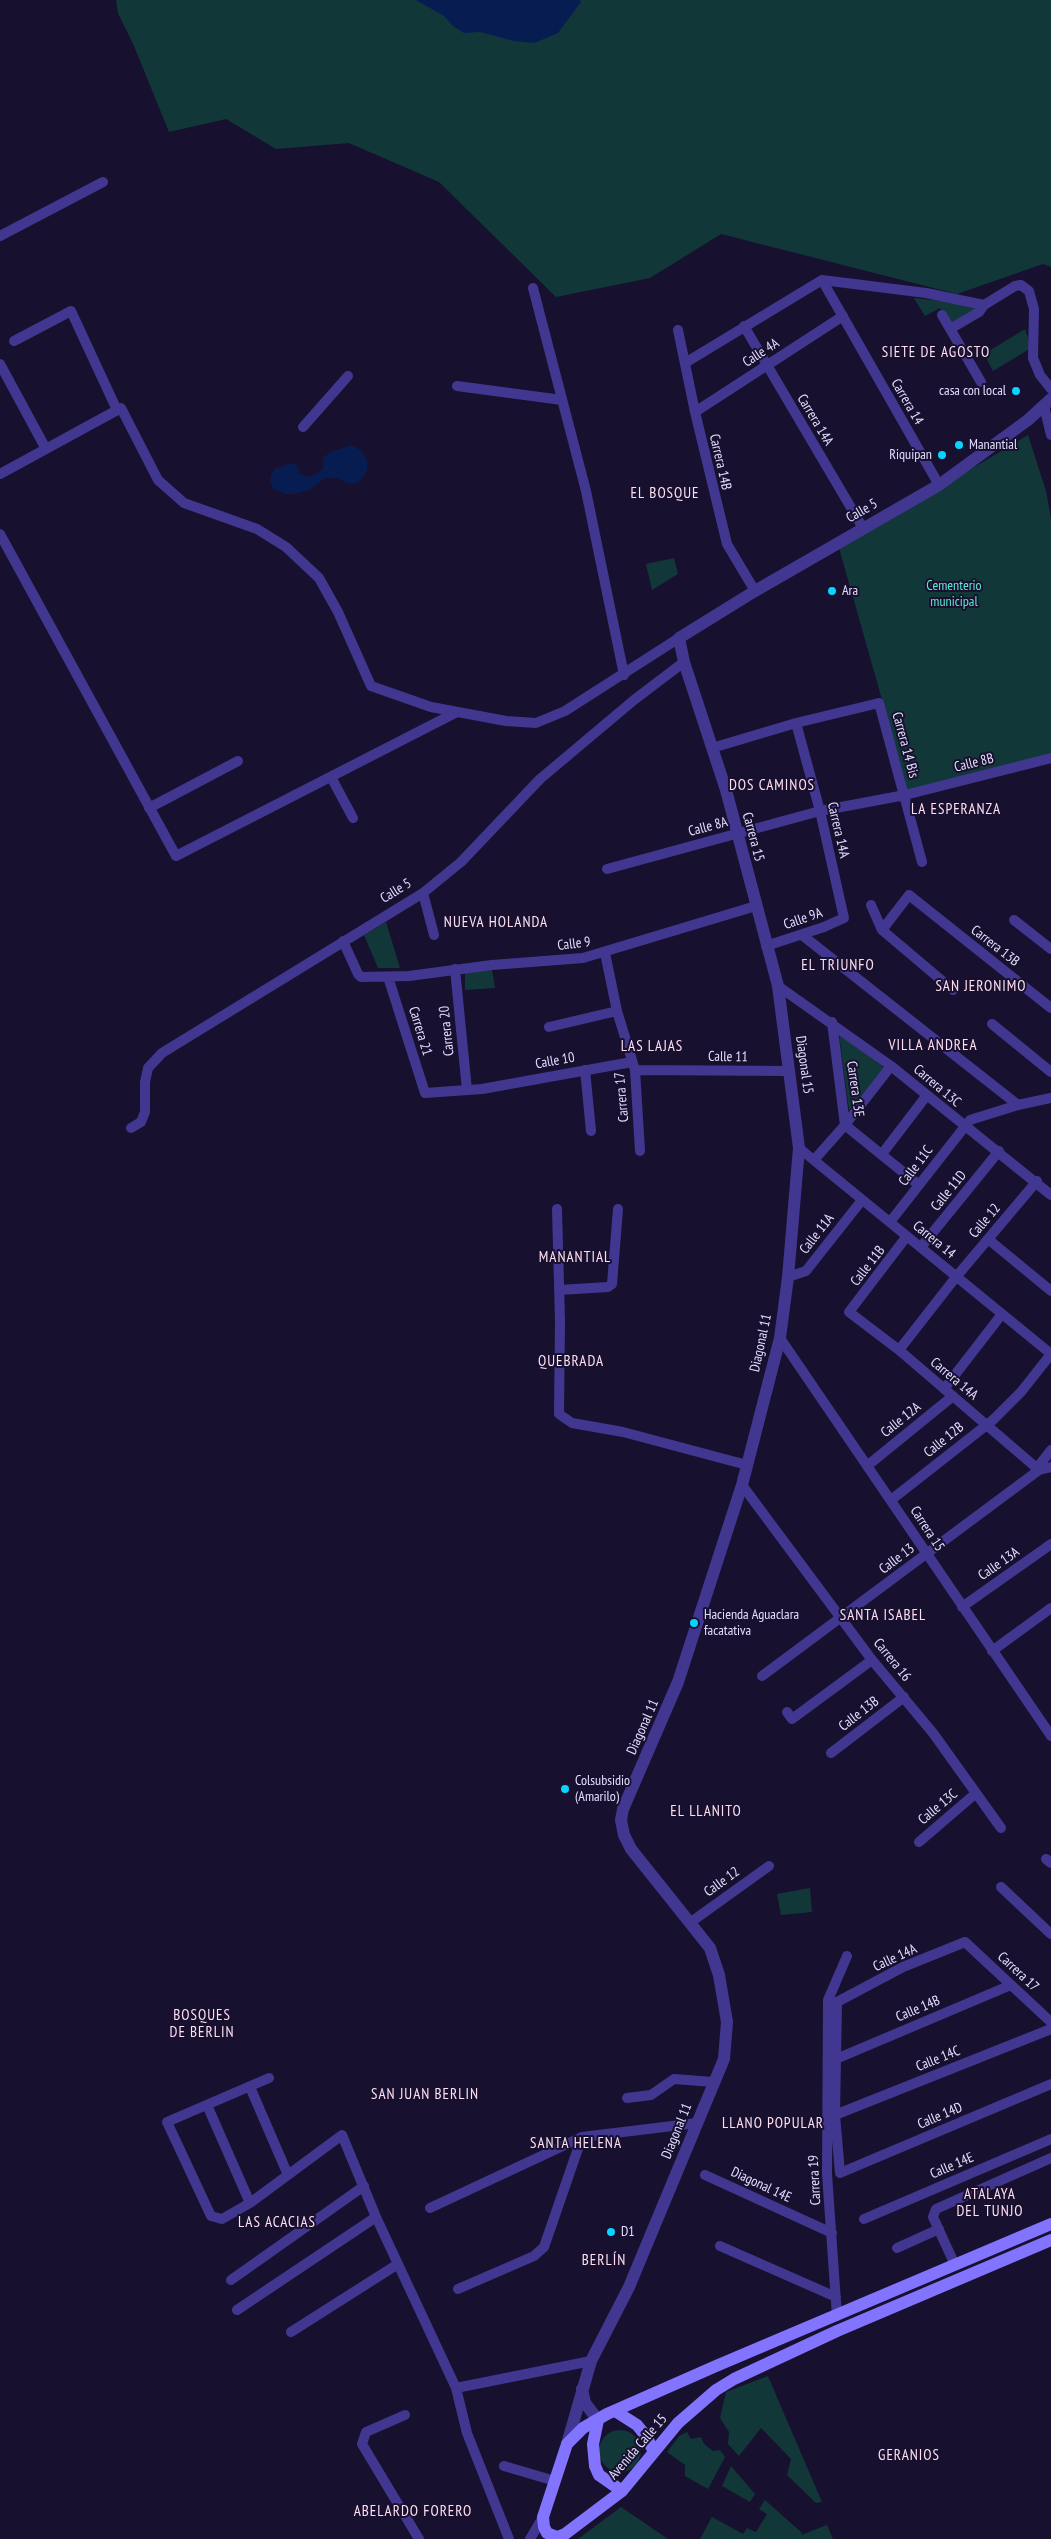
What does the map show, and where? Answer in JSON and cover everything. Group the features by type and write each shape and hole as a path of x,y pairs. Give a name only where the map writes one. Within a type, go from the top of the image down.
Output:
{"main road":[{"name":"Avenida Calle 15","path":"567,2444 583,2428 615,2411 1051,2224"},
{"name":"Avenida Calle 15","path":"543,2517 547,2533 555,2538 565,2534 622,2490 678,2422 716,2390 734,2380 845,2327 1051,2240"},
{"path":"615,2411 637,2425 646,2436 654,2452"},
{"path":"598,2420 593,2444 595,2466 599,2474 622,2490"},
{"path":"543,2517 567,2444"}],"street":[{"path":"0,236 103,182"},
{"path":"685,363 822,280 926,294 984,305"},
{"name":"Carrera 14","path":"822,280 939,485"},
{"path":"950,329 979,312 984,305 1015,286 1022,285 1029,291 1035,316 1033,358 1040,375 1051,389"},
{"path":"533,288 586,491 624,675"},
{"path":"14,341 70,311 117,410"},
{"path":"942,315 981,382"},
{"name":"Calle 4A","path":"695,412 843,316"},
{"name":"Carrera 14A","path":"744,326 863,528"},
{"name":"Carrera 14B","path":"678,330 695,412 727,544 755,591"},
{"path":"0,364 46,448"},
{"path":"303,427 348,376"},
{"path":"457,386 562,400"},
{"path":"1047,402 1051,435"},
{"name":"Calle 5","path":"680,638 755,591 939,485 1028,420 1047,402"},
{"path":"0,474 121,408 158,480 184,503 258,529 286,547 319,578 338,612 371,686 431,707 506,722 536,723 565,711 680,638"},
{"path":"0,534 176,856 457,712"},
{"name":"Carrera 15","path":"680,638 684,662 737,834 778,986"},
{"name":"Calle 5","path":"131,1128 141,1122 145,1112 145,1082 148,1068 162,1053 423,893 461,862 540,779 634,700 684,662"},
{"name":"Carrera 14 Bis","path":"796,723 879,703 904,795"},
{"path":"712,748 796,723"},
{"name":"Carrera 14A","path":"796,723 820,811 844,914"},
{"name":"Calle 8B","path":"904,795 1051,758"},
{"path":"149,808 238,761"},
{"path":"331,777 353,818"},
{"path":"904,795 922,862"},
{"name":"Calle 8A","path":"607,869 820,811 904,795"},
{"path":"423,893 434,935"},
{"name":"Carrera 13B","path":"882,930 909,896 1051,1008"},
{"path":"871,905 882,930 953,990"},
{"name":"Calle 9","path":"343,941 361,977 388,977 583,958 605,953 756,906"},
{"name":"Calle 9A","path":"766,946 841,921 844,914"},
{"path":"1014,920 1051,949"},
{"path":"802,935 1018,1104"},
{"name":"Carrera 17","path":"605,953 617,1011 634,1066 640,1151"},
{"name":"Carrera 20","path":"455,969 467,1090"},
{"name":"Carrera 21","path":"388,977 424,1093"},
{"name":"Carrera 13C","path":"778,986 832,1022 891,1066 964,1126 1037,1181 1051,1195"},
{"name":"Diagonal 15","path":"778,986 799,1148"},
{"path":"549,1026 617,1011"},
{"name":"Carrera 13E","path":"832,1022 846,1125 919,1185"},
{"path":"992,1024 1051,1072"},
{"name":"Calle 10","path":"424,1093 482,1089 585,1070 634,1066"},
{"name":"Calle 11","path":"634,1066 790,1071"},
{"path":"814,1160 846,1125 891,1066"},
{"path":"585,1070 591,1131"},
{"path":"882,1154 927,1095"},
{"path":"964,1126 982,1115 1018,1104 1051,1098"},
{"name":"Calle 11C","path":"890,1222 964,1126"},
{"name":"Carrera 14","path":"799,1148 1051,1354"},
{"name":"Diagonal 11","path":"567,2444 591,2361 629,2287 724,2059 726,2022 715,1960 710,1948 631,1849 624,1835 621,1820 623,1809 678,1682 742,1484 780,1338 788,1277 799,1148"},
{"name":"Calle 11D","path":"921,1247 999,1152"},
{"name":"Calle 12","path":"899,1350 956,1276 1037,1181"},
{"name":"Calle 11A","path":"788,1277 806,1271 862,1200"},
{"path":"557,1209 560,1290 559,1414 572,1422 623,1432 747,1465"},
{"path":"560,1290 608,1287 612,1284 618,1209"},
{"name":"Calle 11B","path":"849,1312 907,1236"},
{"path":"988,1238 1051,1291"},
{"name":"Carrera 14A","path":"849,1312 899,1350 1038,1468"},
{"path":"944,1389 1002,1314"},
{"name":"Carrera 15","path":"780,1338 1051,1736"},
{"name":"Calle 12B","path":"891,1500 986,1424 1021,1392 1051,1354"},
{"name":"Calle 12A","path":"867,1466 953,1396"},
{"path":"1038,1468 1051,1450"},
{"name":"Calle 13","path":"762,1676 843,1618 1038,1468 1051,1467"},
{"name":"Carrera 16","path":"742,1484 843,1618 872,1660 933,1733 1001,1828"},
{"name":"Calle 13A","path":"962,1607 1051,1544"},
{"path":"992,1651 1051,1608"},
{"path":"788,1712 792,1719 872,1660"},
{"name":"Calle 13B","path":"831,1753 904,1697"},
{"name":"Calle 13C","path":"919,1842 975,1794"},
{"name":"Calle 12","path":"691,1922 769,1866"},
{"path":"1001,1887 1051,1934"},
{"name":"Carrera 17","path":"965,1942 1051,2022"},
{"name":"Calle 14A","path":"836,2059 837,2002 903,1967 965,1942"},
{"name":"Carrera 19","path":"837,2316 826,2174 828,2000 847,1956"},
{"name":"Calle 14B","path":"836,2059 1011,1985"},
{"name":"Calle 14C","path":"834,2115 1051,2029"},
{"path":"834,2115 836,2059"},
{"path":"269,2078 167,2122 212,2216 222,2219 250,2203 342,2135 376,2217 456,2388 467,2433 509,2539"},
{"path":"627,2098 651,2096 674,2079 713,2082"},
{"name":"Calle 14D","path":"834,2115 840,2173 1051,2084"},
{"path":"250,2087 288,2175"},
{"path":"207,2105 250,2203"},
{"path":"430,2208 582,2137 697,2123"},
{"path":"458,2289 534,2256 544,2247 582,2137"},
{"name":"Calle 14E","path":"864,2219 1051,2139"},
{"path":"955,2265 933,2217 936,2209 1051,2158"},
{"name":"Diagonal 14E","path":"705,2175 832,2233"},
{"path":"231,2280 364,2186"},
{"path":"237,2310 376,2217"},
{"path":"897,2248 939,2229"},
{"path":"720,2246 836,2297"},
{"path":"291,2332 398,2264"},
{"path":"456,2388 591,2361"},
{"path":"582,2389 585,2403 598,2420"},
{"path":"405,2415 366,2432 362,2444 419,2539"},
{"path":"504,2466 556,2481"},
{"path":"530,2539 543,2517"}],"green space":[{"path":"116,0 1051,0 1051,267 1043,264 957,294 721,234 650,278 556,297 439,182 349,143 276,149 226,119 169,132 134,46 118,13"},
{"path":"914,298 971,304 978,311 950,326 940,308 925,316"},
{"path":"1025,329 1031,348 993,371 984,354"},
{"name":"Cementerio municipal","path":"1028,435 1046,491 1051,518 1051,757 908,791 839,548"},
{"path":"674,558 678,574 652,590 646,564"},
{"path":"386,922 400,968 378,968 364,935"},
{"path":"492,970 495,988 465,990 465,972"},
{"path":"839,1033 884,1068 849,1111"},
{"path":"810,1888 812,1912 781,1915 777,1894"},
{"path":"768,2376 822,2502 816,2503 787,2475 791,2459 761,2428 739,2456 728,2444 729,2432 720,2418 726,2392"},
{"path":"624,2430 632,2433 638,2439 641,2451 638,2463 632,2469 616,2472 608,2469 602,2463 599,2447 602,2439 608,2433"},
{"path":"687,2432 691,2439 701,2437 704,2444 713,2451 720,2450 725,2457 708,2489 685,2476 685,2465 667,2452 679,2436"},
{"path":"731,2466 755,2494 750,2502 722,2486"},
{"path":"765,2500 802,2533 801,2535 827,2525 833,2539 700,2539 712,2517 743,2534 747,2528 756,2532 767,2514 759,2509"},
{"path":"621,2507 668,2539 578,2539"}],"water":[{"path":"416,0 580,0 581,2 558,33 534,43 514,41 480,32 464,33 453,26 444,16"},
{"path":"352,445 363,452 367,461 367,471 358,483 348,484 338,478 325,478 310,490 295,494 285,494 274,489 270,483 271,475 275,469 295,463 300,474 310,477 323,469 323,458 330,452"}],"place":[{"name":"casa con local","path":"1016,391"},
{"name":"Manantial","path":"959,445"},
{"name":"Riquipan","path":"942,455"},
{"name":"Ara","path":"832,591"},
{"name":"Hacienda Aguaclara facatativa","path":"694,1623"},
{"name":"Colsubsidio (Amarilo)","path":"565,1789"},
{"name":"D1","path":"611,2232"}],"district":[{"name":"SIETE DE AGOSTO","path":"936,353"},
{"name":"EL BOSQUE","path":"665,494"},
{"name":"DOS CAMINOS","path":"772,786"},
{"name":"LA ESPERANZA","path":"956,810"},
{"name":"NUEVA HOLANDA","path":"496,923"},
{"name":"EL TRIUNFO","path":"838,966"},
{"name":"SAN JERONIMO","path":"981,987"},
{"name":"VILLA ANDREA","path":"933,1046"},
{"name":"LAS LAJAS","path":"652,1047"},
{"name":"MANANTIAL","path":"575,1258"},
{"name":"QUEBRADA","path":"571,1362"},
{"name":"SANTA ISABEL","path":"883,1616"},
{"name":"EL LLANITO","path":"706,1812"},
{"name":"BOSQUES DE BERLIN","path":"202,2024"},
{"name":"SAN JUAN BERLIN","path":"425,2095"},
{"name":"LLANO POPULAR","path":"773,2124"},
{"name":"SANTA HELENA","path":"576,2144"},
{"name":"ATALAYA DEL TUNJO","path":"990,2204"},
{"name":"LAS ACACIAS","path":"277,2223"},
{"name":"BERLÍN","path":"604,2261"},
{"name":"GERANIOS","path":"909,2456"},
{"name":"ABELARDO FORERO","path":"413,2512"}]}
